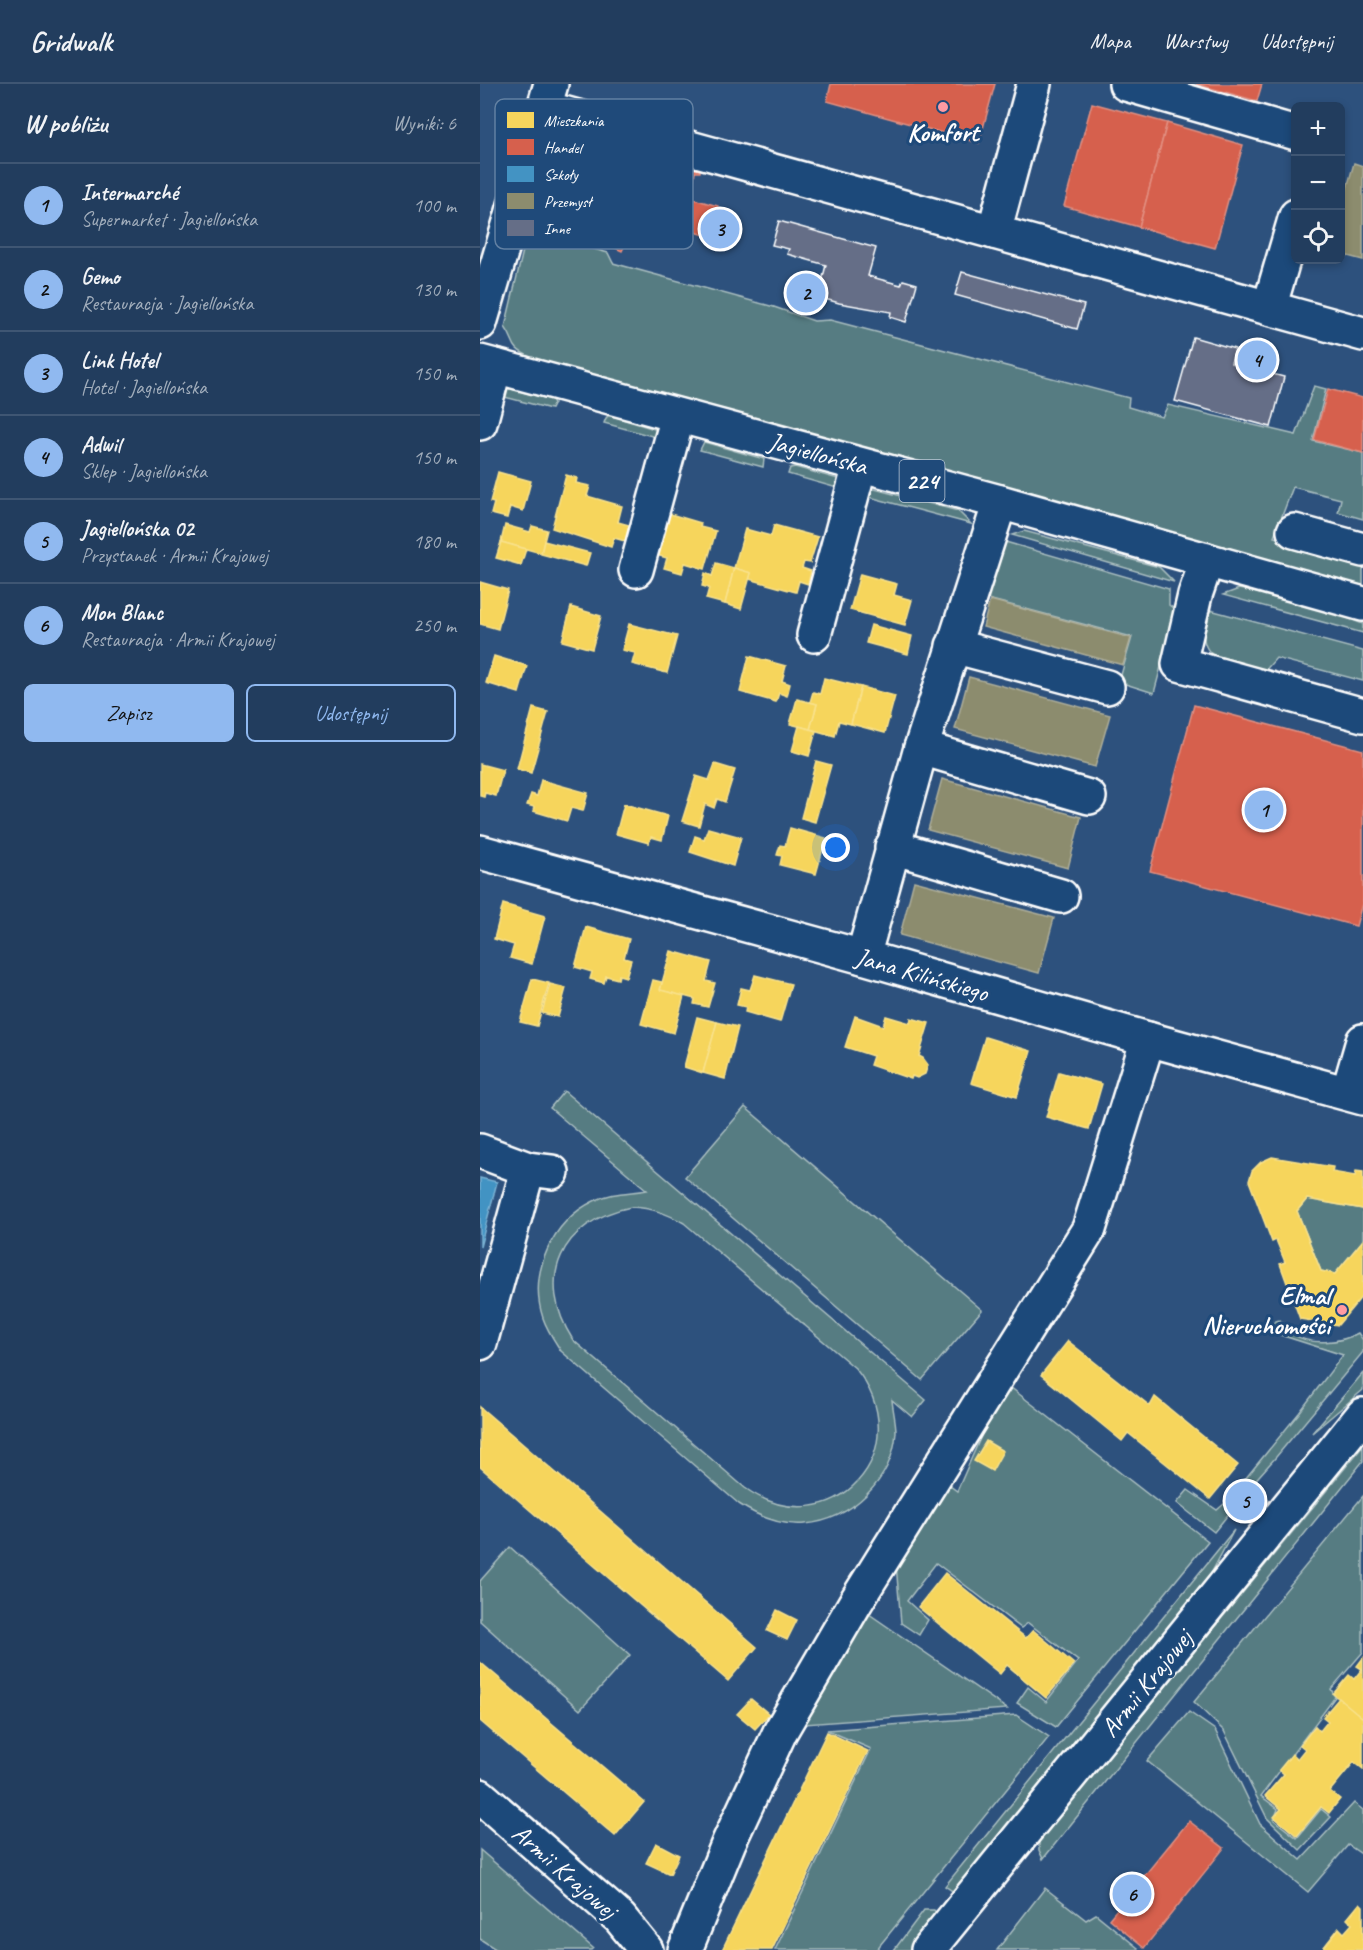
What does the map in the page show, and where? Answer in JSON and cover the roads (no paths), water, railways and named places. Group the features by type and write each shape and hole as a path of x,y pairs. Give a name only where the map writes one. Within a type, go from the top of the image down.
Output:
{"street":[{"path":"994,232 1034,84"},
{"path":"1126,84 1291,132"},
{"path":"693,140 994,232 1363,334"},
{"path":"1269,308 1291,233"},
{"path":"480,323 502,249"},
{"path":"480,423 488,364"},
{"name":"Jagiellońska","path":"488,364 1000,502 1363,604"},
{"path":"636,570 678,416"},
{"path":"814,635 860,465"},
{"path":"863,957 921,748 1000,502"},
{"path":"1293,531 1363,550"},
{"path":"1207,560 1195,595 1179,664 1363,715"},
{"path":"953,646 1107,687"},
{"path":"921,748 1089,797"},
{"path":"892,847 1061,896"},
{"name":"Jana Kilińskiego","path":"480,852 1356,1095"},
{"path":"685,1950 729,1842 780,1732 857,1600 1089,1229 1148,1039"},
{"path":"1356,1095 1363,1041"},
{"path":"480,1151 540,1171 482,1335"},
{"name":"Armii Krajowej","path":"928,1950 1363,1415"},
{"name":"Armii Krajowej","path":"480,1796 620,1918 646,1950"}],"place":[{"name":"Komfort","path":"943,107"},
{"name":"Link Hotel","path":"720,229"},
{"name":"Gemo","path":"806,293"},
{"name":"Adwil","path":"1257,360"},
{"name":"Intermarché","path":"1264,810"},
{"name":"Elmal Nieruchomości","path":"1342,1310"},
{"name":"Jagiellońska 02","path":"1245,1501"},
{"name":"Mon Blanc","path":"1132,1894"}]}
